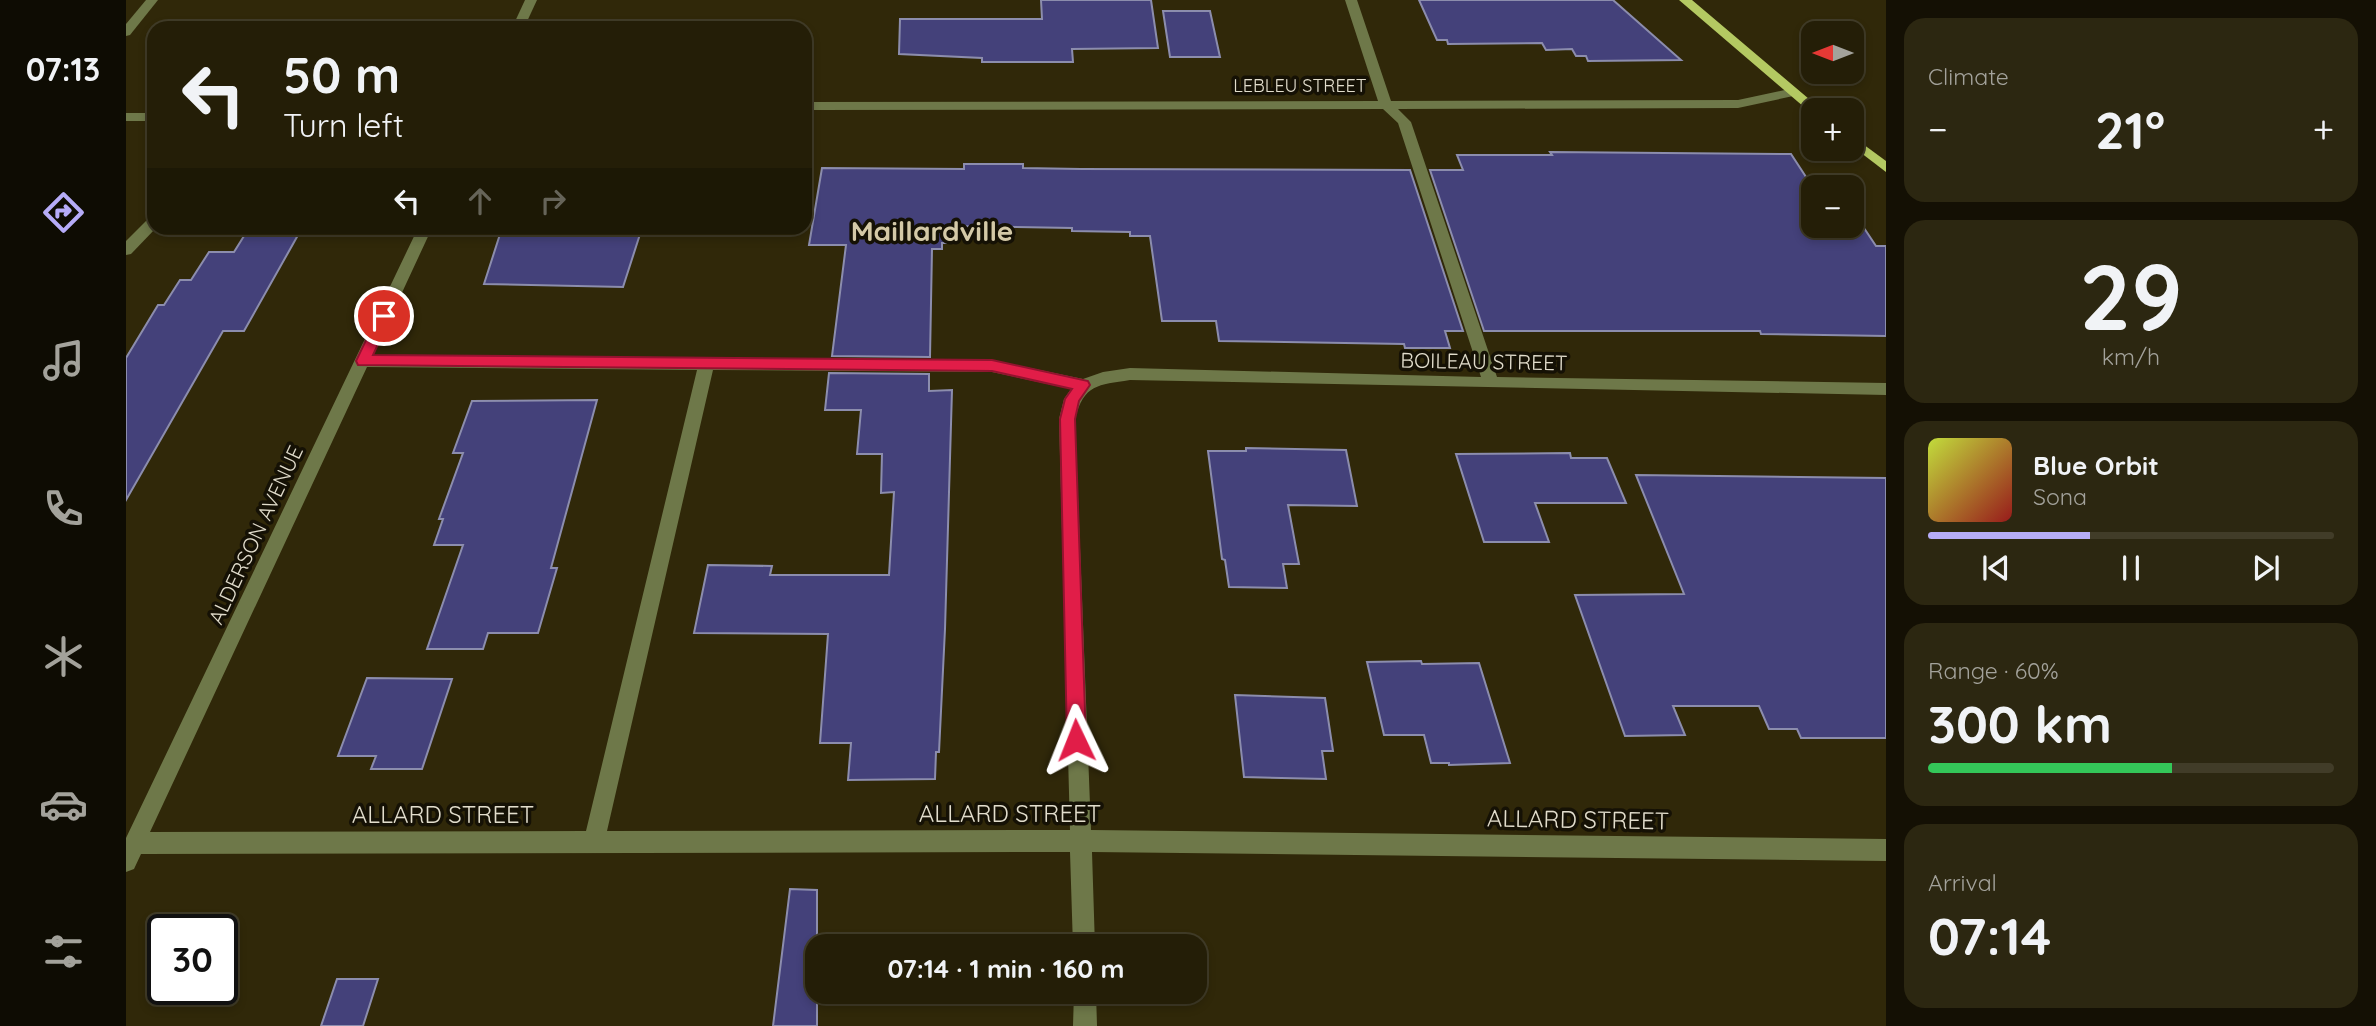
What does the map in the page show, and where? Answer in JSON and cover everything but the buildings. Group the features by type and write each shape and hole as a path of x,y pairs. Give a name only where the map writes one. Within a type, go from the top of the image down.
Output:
{"main road":[{"path":"1685,0 1801,98"},
{"path":"1864,149 1886,168"}],"street":[{"path":"126,32 152,0"},
{"path":"521,21 531,0"},
{"path":"1351,0 1385,103 1405,122 1491,383"},
{"name":"LEBLEU STREET","path":"812,106 1738,104 1794,92"},
{"path":"126,117 147,117"},
{"path":"126,250 147,228"},
{"name":"ALDERSON AVENUE","path":"130,852 422,235"},
{"path":"363,361 992,366 1083,385 1072,399 1068,419 1084,934"},
{"path":"594,841 706,365"},
{"name":"BOILEAU STREET","path":"1083,385 1103,378 1130,374 1886,389"},
{"name":"ALLARD STREET","path":"130,852 594,841 1081,841 1886,850"},
{"path":"1085,1004 1085,1026"}],"district":[{"name":"Maillardville","path":"932,231"}],"route":[{"path":"384,316 363,361 992,366 1083,385 1072,399 1068,419 1076,740"}]}
